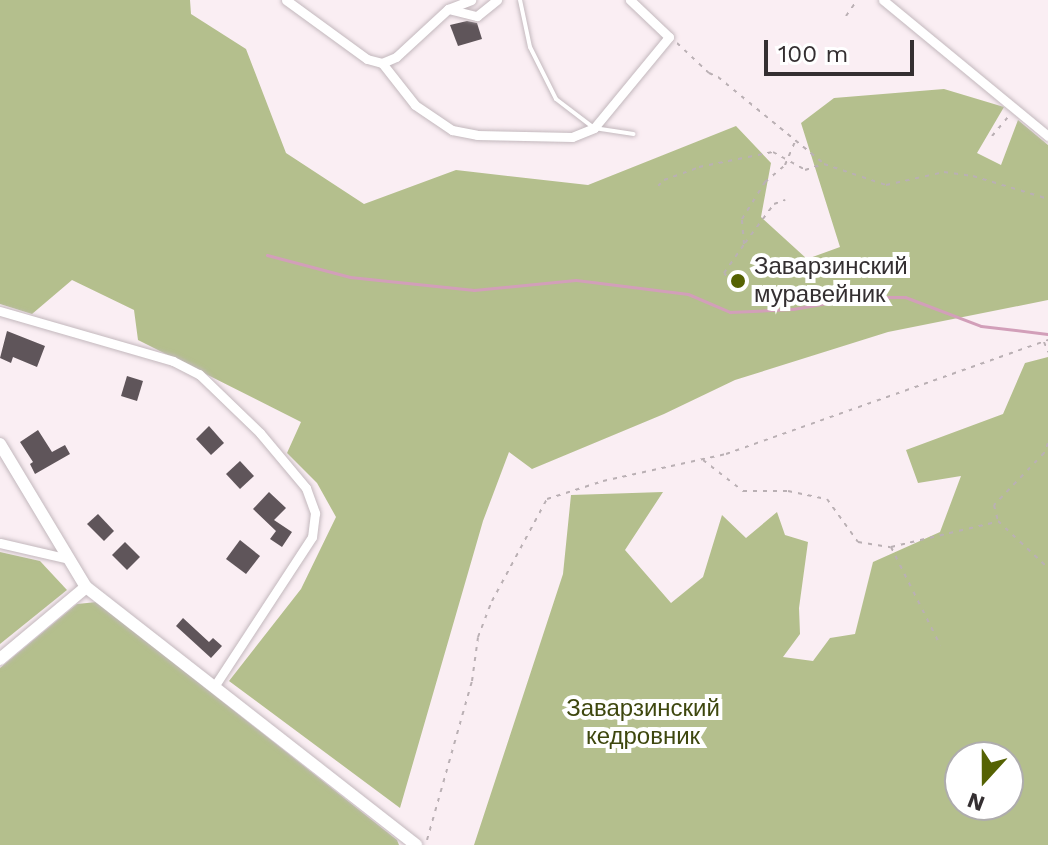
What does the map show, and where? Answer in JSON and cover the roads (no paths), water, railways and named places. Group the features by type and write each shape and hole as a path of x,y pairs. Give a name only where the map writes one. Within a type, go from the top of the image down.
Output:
{"street":[{"path":"286,0 367,59 382,63 415,105 443,125 462,133 572,137 594,128 669,37 630,0"},
{"path":"382,63 396,57 448,9 471,0"},
{"path":"448,9 477,16 497,0"},
{"path":"883,0 1048,136"},
{"path":"0,311 173,361 199,374 260,433 306,488 315,513 312,537 215,685"},
{"path":"0,444 65,558 86,587 416,845"},
{"path":"0,543 65,558"},
{"path":"0,659 86,587"}],"lane":[{"path":"520,0 530,47 556,99 594,128 634,134"}],"waterway":[{"path":"267,255 350,277 474,290 576,280 688,294 730,312 793,309 861,297 905,297 981,326 1048,334"}],"place":[{"name":"Заварзинский муравейник","path":"738,281"}],"park label":[{"name":"Заварзинский кедровник","path":"643,723"}]}
